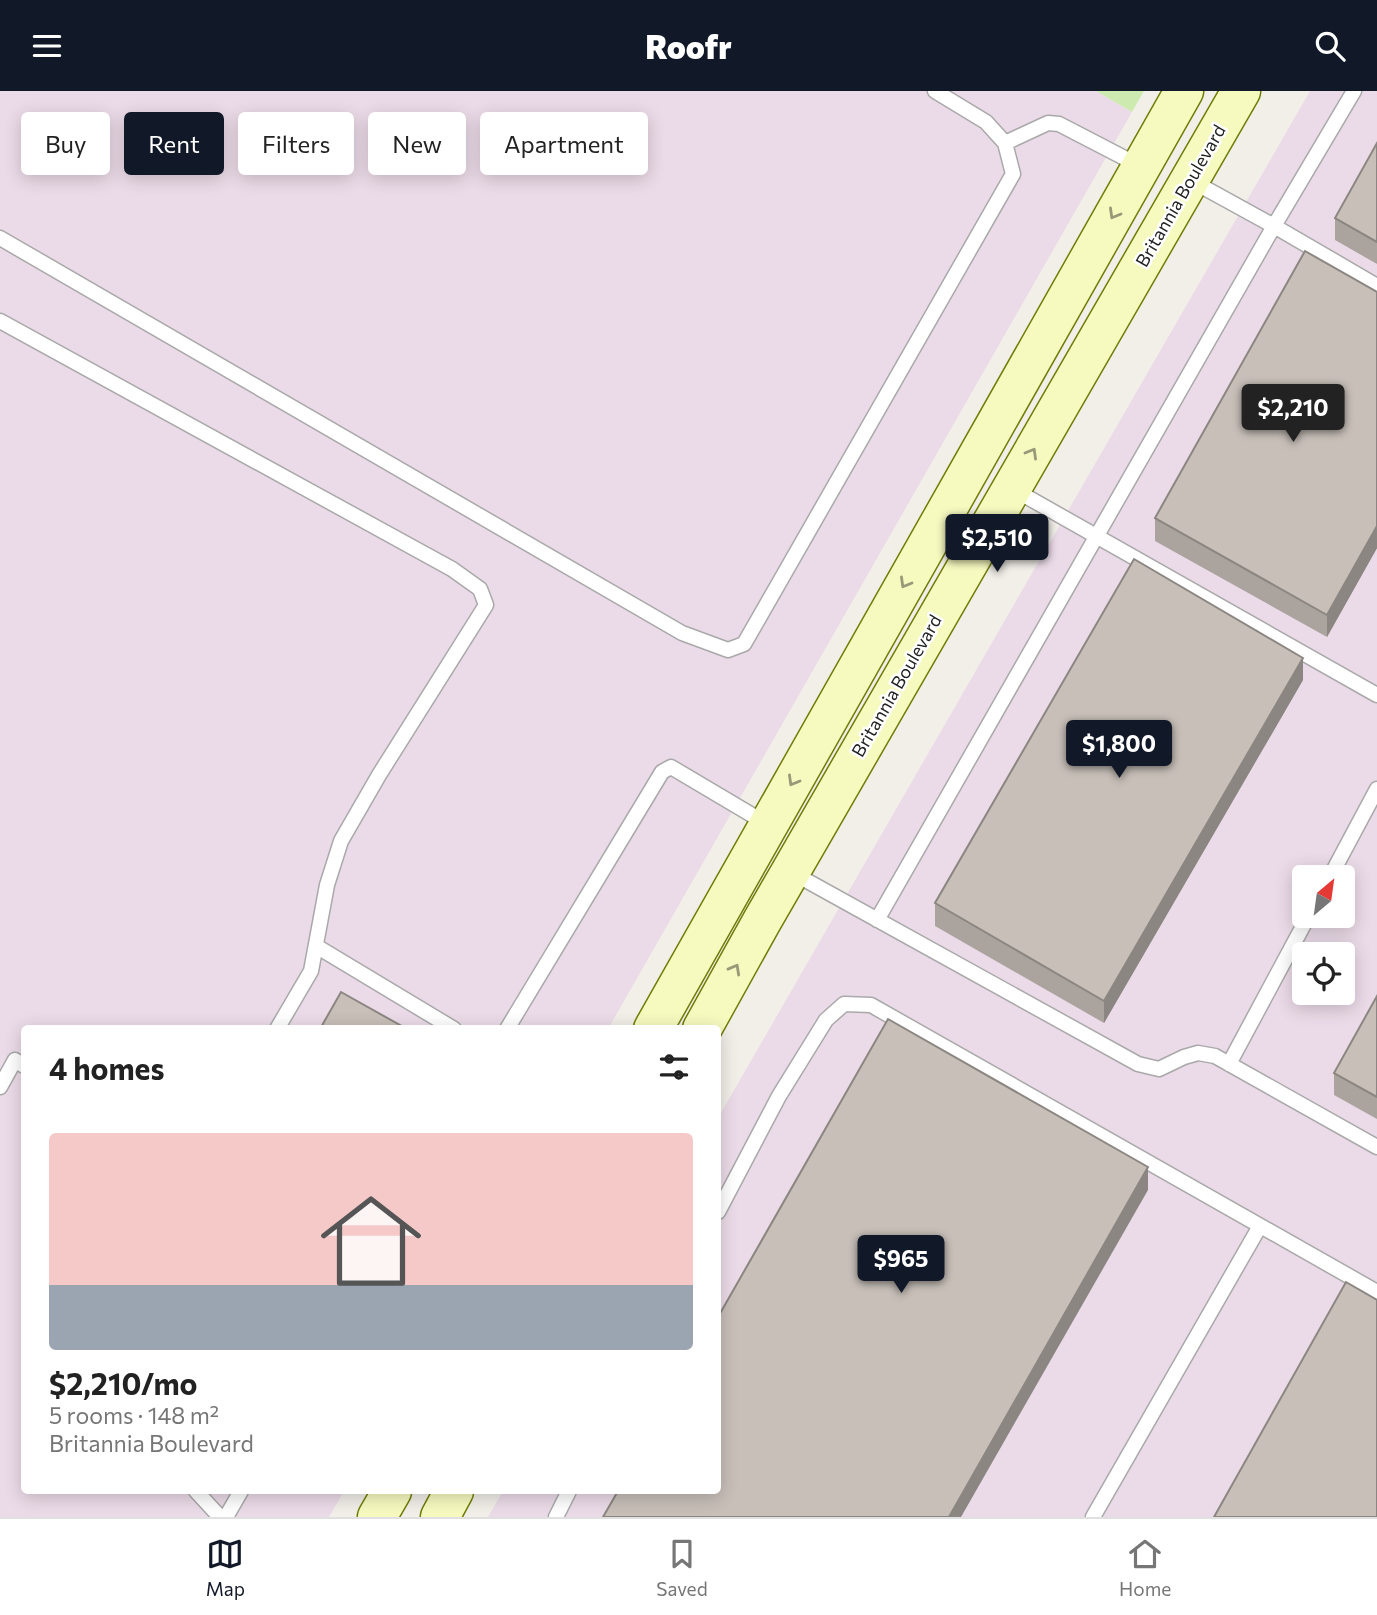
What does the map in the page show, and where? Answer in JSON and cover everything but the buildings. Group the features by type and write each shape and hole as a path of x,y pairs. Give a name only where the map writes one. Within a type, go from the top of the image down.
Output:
{"main road":[{"path":"655,1025 1184,91"},
{"name":"Britannia Boulevard","path":"704,1025 790,871 1241,91"},
{"path":"377,1517 390,1494"},
{"path":"440,1517 452,1494"}],"lane":[{"path":"0,238 682,633 728,650 744,643 1013,174 1005,143 986,122 935,91"},
{"path":"877,920 1354,91"},
{"path":"1005,143 1048,123 1059,124 1141,167"},
{"path":"1190,180 1377,286"},
{"path":"0,321 452,569 480,589 486,605 379,775 341,841 327,885 311,971 279,1025"},
{"path":"1012,488 1377,695"},
{"path":"509,1025 662,772 671,767 769,824"},
{"path":"1336,865 1377,789"},
{"path":"790,871 1138,1064 1160,1069 1198,1053 1215,1056 1377,1147"},
{"path":"1228,1064 1302,928"},
{"path":"316,946 447,1025"},
{"path":"721,1206 779,1096 826,1020 844,1004 870,1005 1377,1292"},
{"path":"0,1087 15,1060 21,1064"},
{"path":"1093,1517 1260,1226"},
{"path":"199,1494 219,1517"},
{"path":"226,1517 239,1494"},
{"path":"556,1517 568,1494"}],"shaded area":[{"path":"0,91 1096,91 1132,112 610,1025 21,1025 21,1494 342,1494 329,1517 0,1517"},
{"path":"1310,91 1377,91 1377,1517 488,1517 501,1494 721,1494 721,1113"}],"green space":[{"path":"1096,91 1144,91 1132,112"}]}
